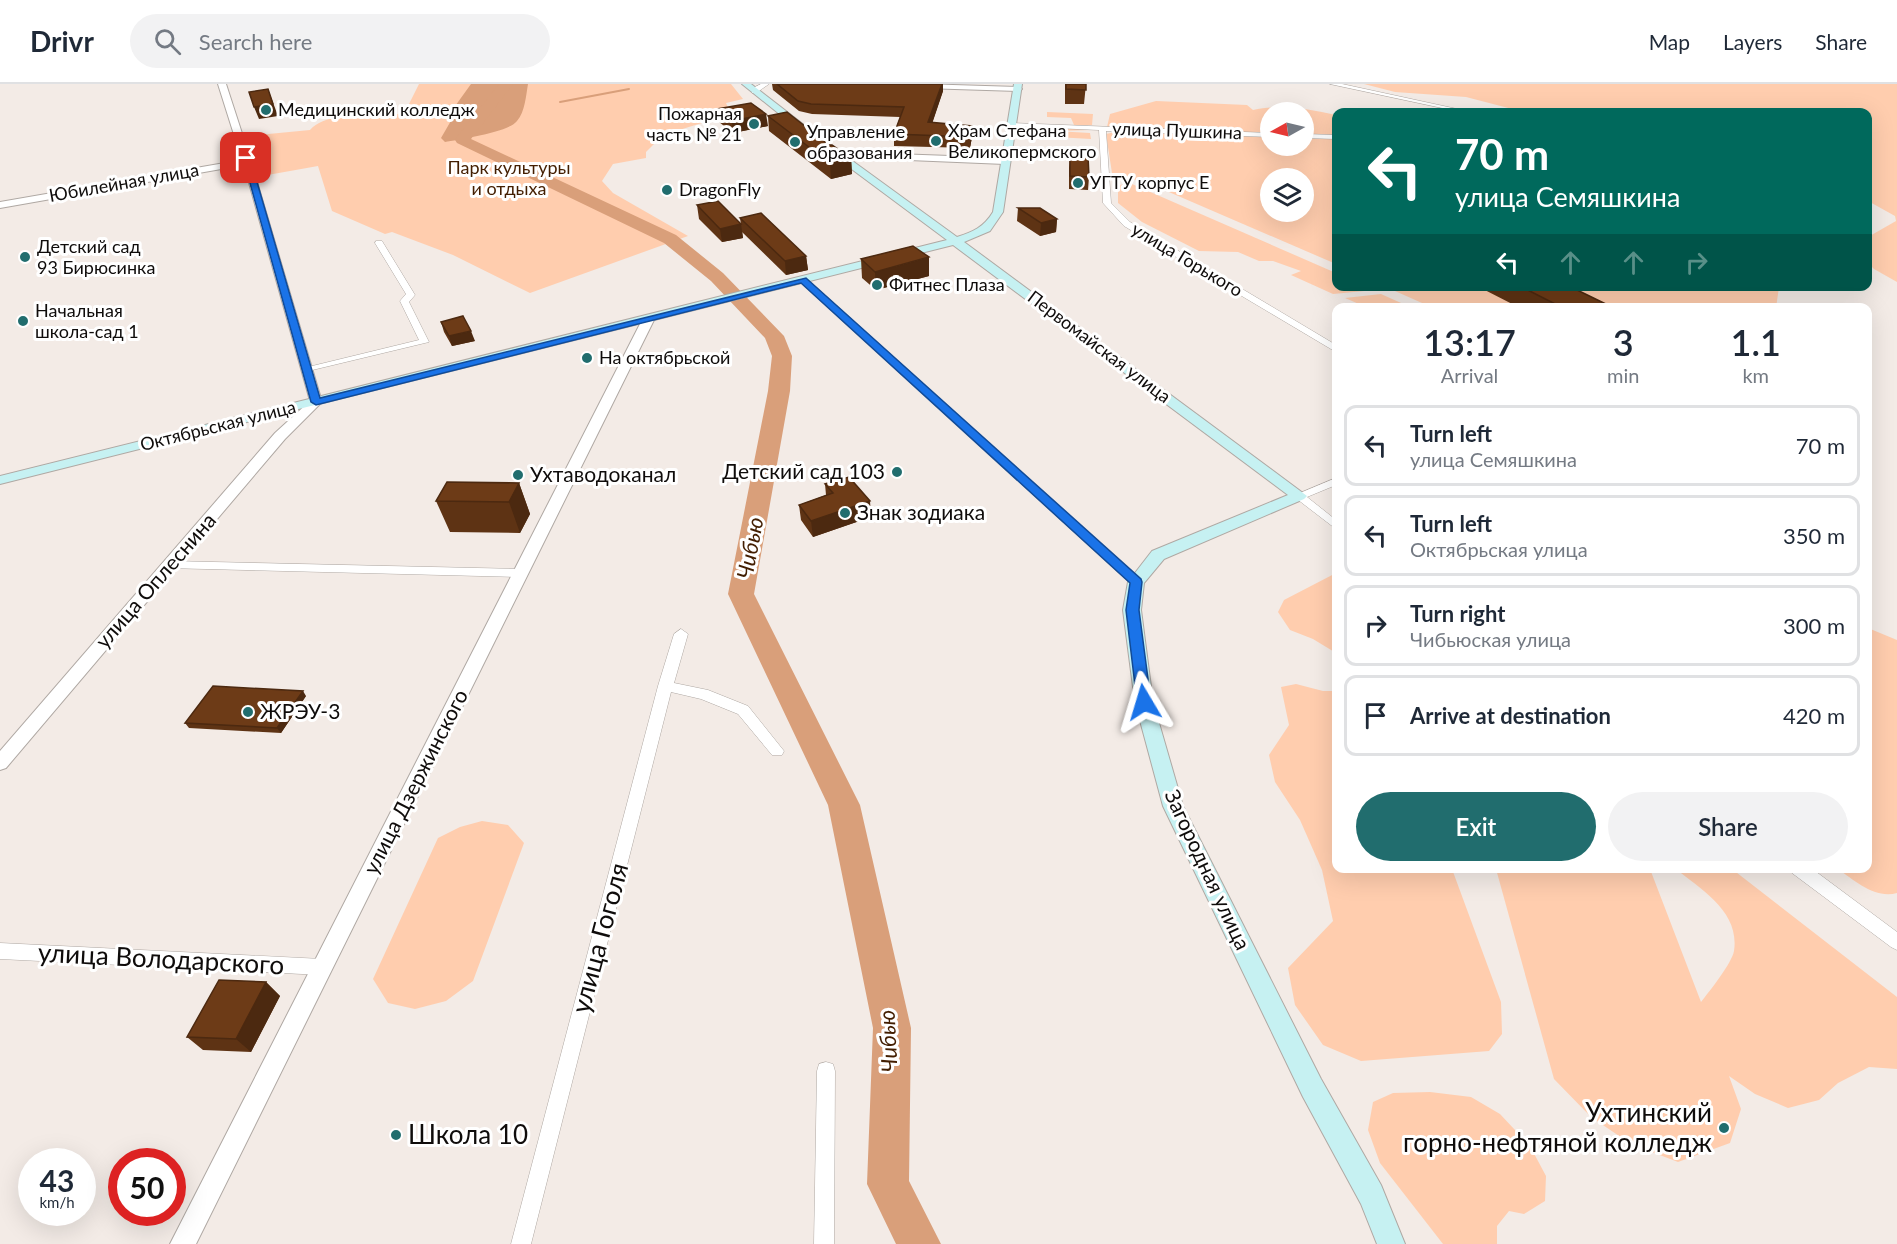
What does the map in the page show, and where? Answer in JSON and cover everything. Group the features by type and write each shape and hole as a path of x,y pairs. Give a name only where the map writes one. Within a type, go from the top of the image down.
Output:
{"main road":[{"path":"746,84 806,131"},
{"name":"Октябрьская улица","path":"0,480 957,242 982,232 992,225 998,212 1018,86"},
{"name":"Первомайская улица","path":"823,143 1299,496"},
{"path":"1136,582 1158,555 1299,496"},
{"name":"Загородная улица","path":"1136,582 1132,610 1144,702 1173,806 1312,1088 1371,1195 1391,1244"}],"street":[{"path":"222,84 247,162 316,402"},
{"path":"754,92 766,84"},
{"path":"1333,84 1449,108"},
{"path":"916,86 1018,86"},
{"name":"улица Пушкина","path":"1012,125 1260,135"},
{"name":"улица Горького","path":"1102,129 1107,202 1126,224 1332,347"},
{"path":"1314,136 1332,137"},
{"path":"840,155 1005,161"},
{"name":"Юбилейная улица","path":"0,205 247,162"},
{"path":"307,370 424,342 404,301 411,295 380,243"},
{"path":"803,280 1136,582"},
{"name":"улица Дзержинского","path":"183,1244 648,320"},
{"name":"улица Оплеснина","path":"0,763 280,436 316,402"},
{"path":"1299,496 1332,483"},
{"name":"Первомайская улица","path":"1299,496 1332,522"},
{"path":"170,565 520,573"},
{"name":"улица Гоголя","path":"521,1244 665,686 681,634"},
{"path":"665,686 703,694 743,710 777,751"},
{"path":"1805,873 1897,942"},
{"name":"улица Володарского","path":"0,951 322,967"},
{"path":"824,1244 826,1071"}],"green space":[{"name":"Парк культуры и отдыха","path":"419,84 731,84 743,99 726,103 731,114 663,135 646,152 646,158 613,164 602,181 613,193 688,236 530,293 453,255 392,232 385,234 332,211 318,166 262,176 253,142 259,140 258,135 310,130 329,119 341,116 404,114"},
{"path":"1364,84 1897,84 1897,282 1872,267 1872,235 1896,221 1895,216 1872,203 1872,108 1508,108 1466,97 1395,92"},
{"path":"1156,101 1247,105 1253,110 1260,109 1260,133 1107,127 1110,114"},
{"path":"1314,111 1332,114 1332,136 1314,135"},
{"path":"1047,112 1093,114 1092,125 1074,125 1071,118 1047,117"},
{"path":"1022,127 1092,130 1055,131 1090,133 1091,139 1038,136 1037,138 1025,137 1026,131 1051,131 1024,130"},
{"path":"1120,131 1260,137 1260,156 1314,156 1314,138 1332,139 1332,262 1155,186 1112,173 1106,134"},
{"path":"1023,148 1089,150 1089,156 1022,154"},
{"path":"1132,184 1332,271 1332,291 1364,291 1333,294 1291,275 1301,271 1273,261 1259,261 1238,252 1199,251 1142,222 1118,203 1118,185"},
{"path":"1395,291 1778,291 1777,303 1422,303"},
{"path":"1381,294 1401,303 1357,303 1345,298"},
{"path":"1332,575 1332,651 1313,639 1290,630 1278,612 1284,600"},
{"path":"1872,630 1897,640 1897,893 1873,891 1844,873 1872,873"},
{"path":"1296,684 1332,691 1332,873 1453,873 1501,1002 1502,1034 1489,1051 1361,1061 1323,1045 1295,1005 1288,968 1333,921 1322,870 1300,820 1275,782 1269,755 1289,725 1281,687"},
{"path":"482,821 508,825 524,843 473,981 446,1001 415,1009 388,1003 373,979 438,838 460,827"},
{"path":"1497,873 1652,873 1701,1002 1729,963 1734,951 1734,937 1725,913 1717,903 1681,873 1737,873 1897,997 1897,1069 1869,1067 1838,1083 1819,1100 1788,1108 1755,1094 1729,1076 1741,1109 1730,1143 1678,1162 1631,1144 1591,1117 1554,1079"},
{"path":"1430,1092 1471,1097 1500,1114 1530,1146 1546,1176 1545,1201 1524,1214 1509,1211 1497,1226 1497,1244 1443,1244 1380,1163 1368,1130 1373,1102 1393,1093"}],"shaded area":[{"path":"471,84 528,84 522,113 512,125 484,135 445,142 441,138 452,119 453,109"}],"building":[{"path":"777,84 942,84 928,122 972,126 970,137 894,134 904,107 811,104 798,101"},
{"path":"1066,84 1086,84 1086,90 1066,89"},
{"path":"268,89 273,104 254,107 249,92"},
{"path":"751,103 766,114 732,121 717,109"},
{"path":"787,112 829,145 851,158 830,163 768,116"},
{"path":"1070,155 1088,156 1089,177 1070,176"},
{"path":"718,201 741,224 720,229 697,205"},
{"path":"1018,208 1040,208 1057,219 1041,223"},
{"path":"761,213 806,256 785,261 740,218"},
{"path":"913,246 929,257 875,272 861,259"},
{"path":"1530,291 1579,291 1604,303 1553,303"},
{"path":"463,316 471,331 449,336 441,322"},
{"path":"849,477 870,501 811,521 799,505 833,493 825,484"},
{"path":"447,482 519,483 509,502 436,501"},
{"name":"ЖРЭУ-3","path":"213,686 303,691 277,728 185,723"},
{"path":"219,980 266,982 236,1039 187,1037"}],"waterway":[{"name":"Чибью","path":"506,84 462,140 670,239 717,277 774,336 782,356 779,391 741,594 844,805 892,1028 888,1184 919,1244"},
{"path":"560,102 629,89"}],"place":[{"name":"Медицинский колледж","path":"266,110"},
{"name":"Пожарная часть № 21","path":"754,124"},
{"name":"Храм Стефана Великопермского","path":"936,141"},
{"name":"Управление образования","path":"795,142"},
{"name":"УГТУ корпус Е","path":"1078,183"},
{"name":"DragonFly","path":"667,190"},
{"name":"Детский сад 93 Бирюсинка","path":"25,257"},
{"name":"Фитнес Плаза","path":"877,285"},
{"name":"Начальная школа-сад 1","path":"23,321"},
{"name":"На октябрьской","path":"587,358"},
{"name":"Детский сад 103","path":"897,472"},
{"name":"Ухтаводоканал","path":"518,475"},
{"name":"Знак зодиака","path":"845,513"},
{"name":"ЖРЭУ-3","path":"248,712"},
{"name":"Ухтинский горно-нефтяной колледж","path":"1724,1128"},
{"name":"Школа 10","path":"396,1135"}],"route":[{"path":"246,158 316,402 803,280 1136,582 1132,610 1144,702"}]}
